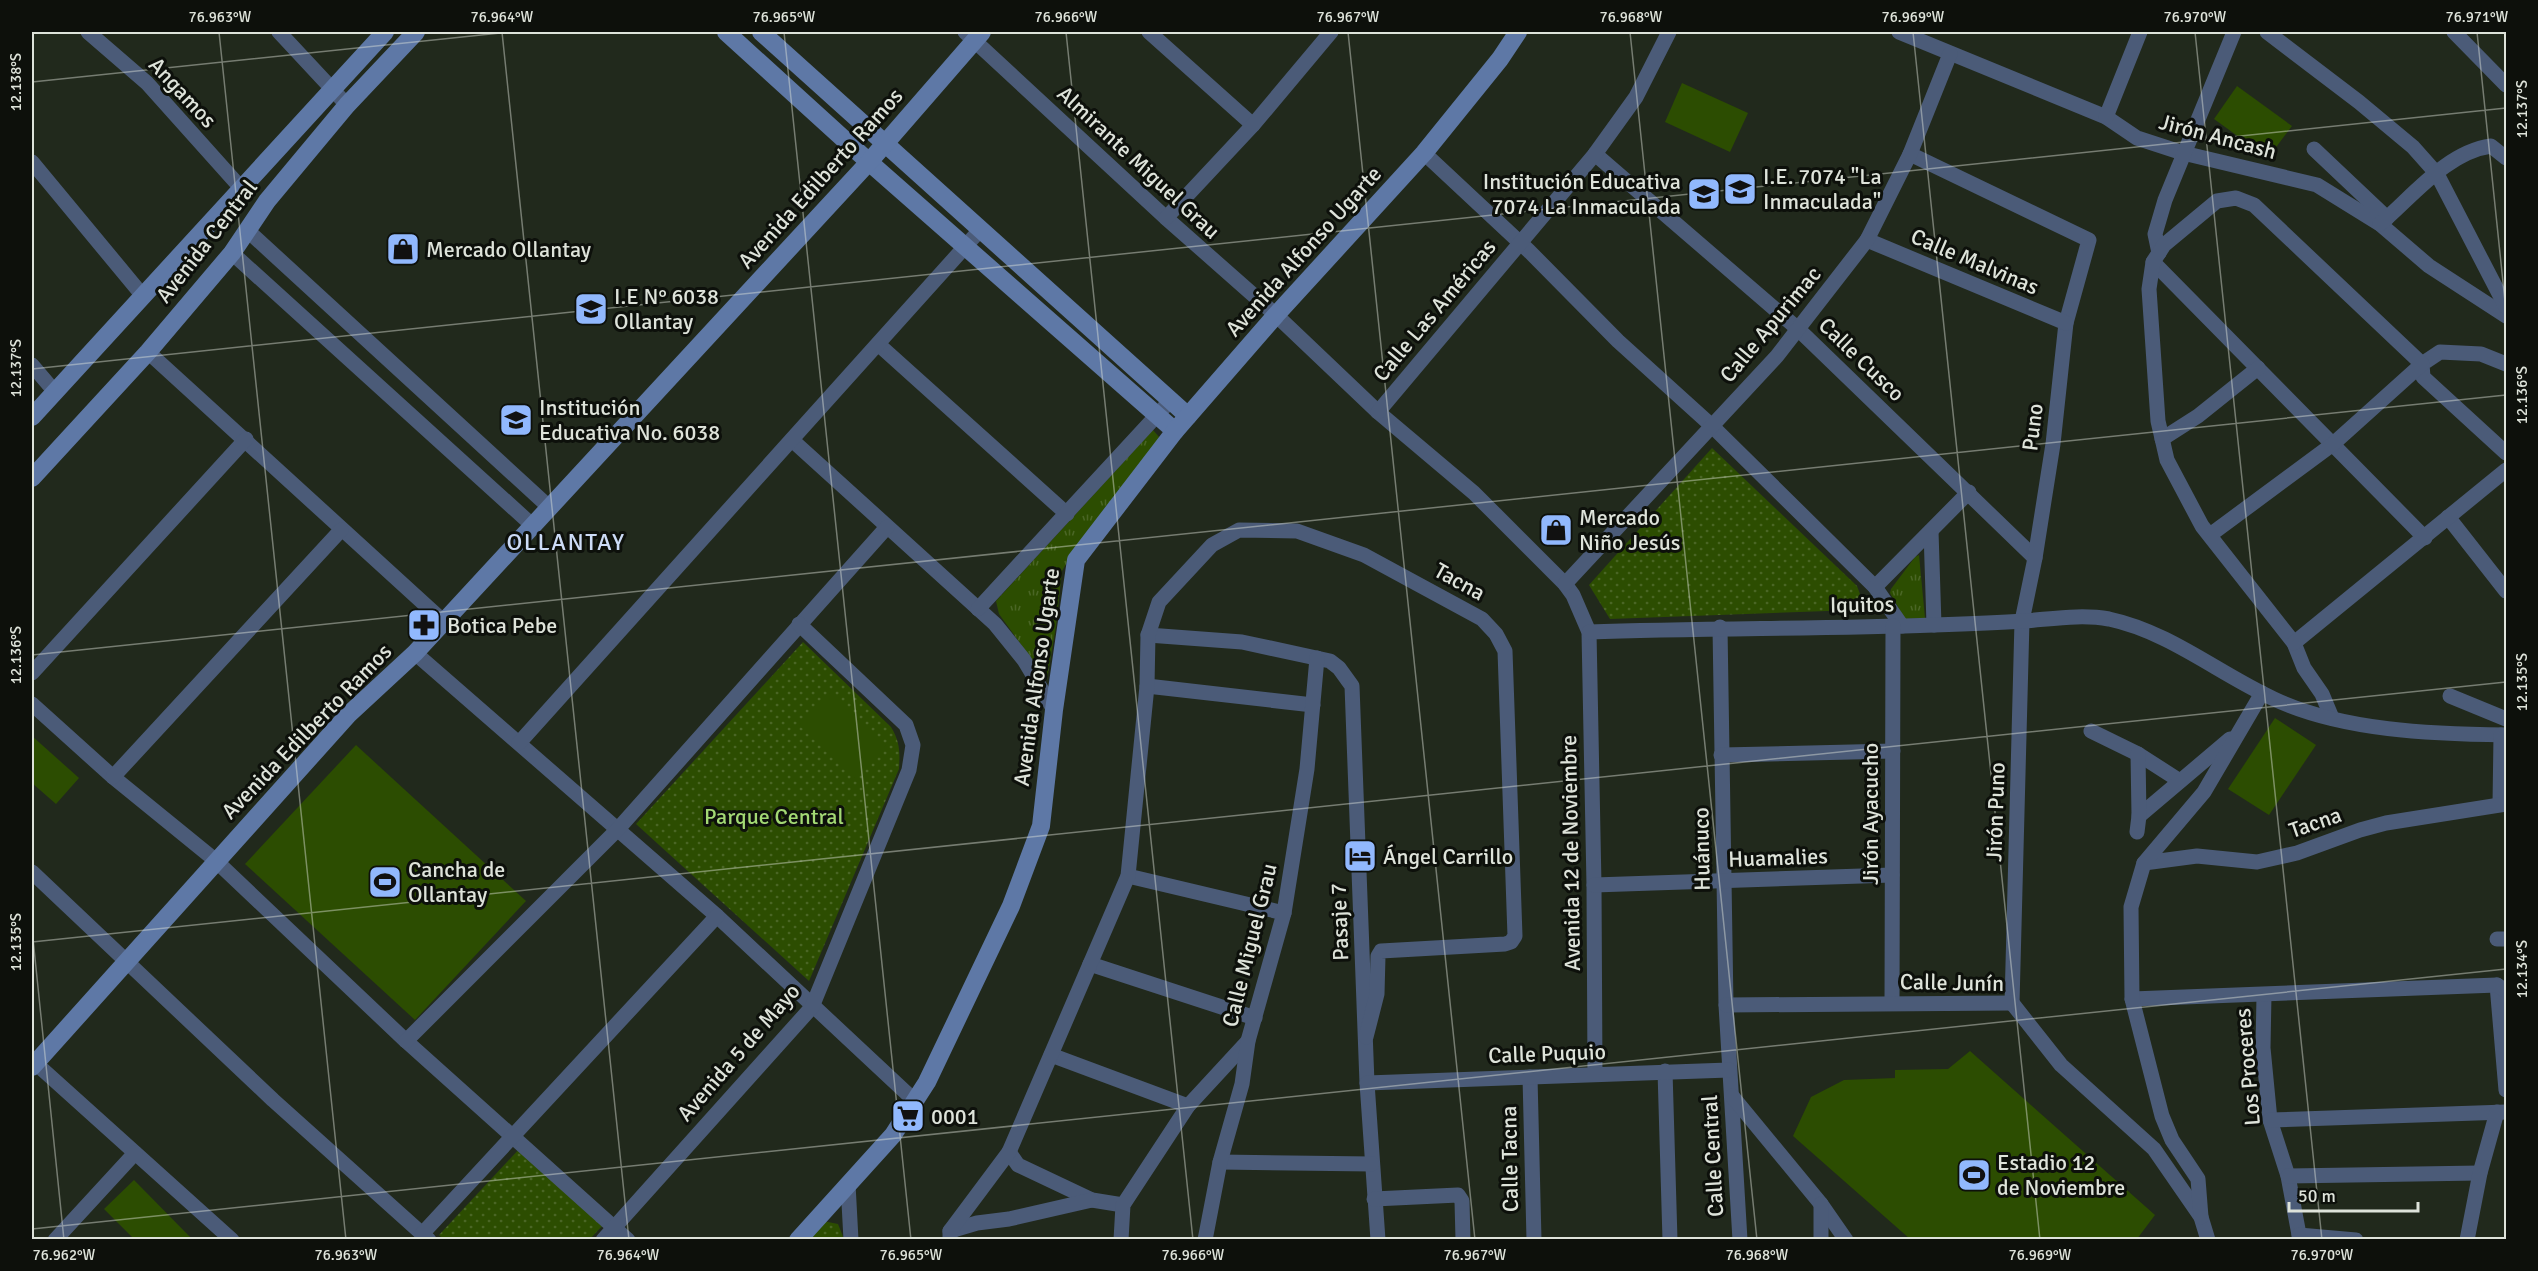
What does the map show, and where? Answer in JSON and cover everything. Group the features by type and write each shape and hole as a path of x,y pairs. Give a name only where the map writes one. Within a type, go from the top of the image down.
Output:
{"street":[{"name":"Angamos","path":"88,32 147,83 241,188"},
{"path":"279,32 346,105"},
{"name":"Avenida Central","path":"32,417 331,88 385,32"},
{"name":"Avenida Central","path":"32,478 148,352 232,253 267,201 346,105 416,32"},
{"path":"726,32 869,162 1175,431"},
{"path":"761,32 1188,416"},
{"path":"1149,32 1253,125"},
{"path":"1166,218 1253,125 1331,32"},
{"name":"Avenida Alfonso Ugarte","path":"798,1239 893,1135 915,1101 927,1082 1011,906 1041,826 1054,710 1076,560 1175,431 1276,315 1424,153 1500,59 1518,32"},
{"name":"Calle Las Américas","path":"1378,412 1595,154 1636,97 1669,32"},
{"name":"Jirón Ancash","path":"1901,32 2106,117 2137,138 2182,153 2318,185 2384,221 2429,266 2506,316"},
{"path":"2106,117 2140,32"},
{"path":"2234,32 2216,79 2182,153 2155,234 2156,257 2149,289 2158,421 2167,460 2202,526 2294,643 2304,668 2322,694 2332,718"},
{"path":"2268,32 2413,147 2437,174 2506,307"},
{"path":"2454,32 2506,85"},
{"name":"Avenida Edilberto Ramos","path":"33,1064 348,715 415,653 885,145 973,34"},
{"name":"Almirante Miguel Grau","path":"973,34 1166,218 1276,315 1378,412 1474,494 1565,584 1589,632"},
{"name":"Calle Apurimac","path":"1565,584 1778,356 1867,240 1910,154 1950,54"},
{"path":"2314,148 2384,221 2437,174 2457,158 2475,148 2492,146 2506,158"},
{"path":"1424,153 1529,251 1618,341 1712,426 1875,587 1898,626"},
{"name":"Calle Cusco","path":"1595,154 1798,329 2035,558"},
{"name":"Puno","path":"1910,154 2089,240 2066,323 2053,444 2035,558 2022,621"},
{"path":"32,162 143,296"},
{"path":"2156,257 2164,245 2217,201 2236,198 2254,205 2422,364 2423,376 2506,453"},
{"path":"247,230 549,507"},
{"path":"519,743 980,230"},
{"name":"Calle Malvinas","path":"1867,240 2066,323"},
{"path":"232,253 532,525"},
{"path":"2156,257 2258,368 2425,537"},
{"path":"878,344 1066,514"},
{"path":"148,352 443,621"},
{"path":"2210,535 2332,444 2422,364 2440,352 2481,354 2506,364"},
{"path":"32,365 55,392"},
{"path":"2162,439 2198,417 2258,368"},
{"path":"978,609 1170,401"},
{"path":"32,674 246,439"},
{"path":"792,440 995,624 1024,660 1054,710"},
{"path":"2294,643 2506,470"},
{"path":"1875,587 1969,492"},
{"path":"2448,517 2506,591"},
{"path":"406,1041 618,829 887,527"},
{"path":"113,777 341,530"},
{"name":"Tacna","path":"950,1235 1009,1152 1128,876 1147,686 1148,635 1159,602 1212,545 1239,530 1297,531 1364,555 1482,619 1496,634 1505,651 1515,936 1511,942 1505,944 1381,951 1378,956 1377,994 1366,1037"},
{"path":"1931,531 1934,625"},
{"name":"Iquitos","path":"1589,632 1720,627 1934,625 2082,617 2107,619 2135,626 2175,644 2275,700 2332,718 2394,729 2504,735"},
{"name":"Jirón Puno","path":"2012,1003 2022,621"},
{"name":"Avenida 5 de Mayo","path":"603,1239 812,1007 909,770 913,745 906,725 799,624"},
{"name":"Jirón Ayacucho","path":"1892,1003 1893,751 1898,626"},
{"name":"Huánuco","path":"1720,627 1729,1070"},
{"name":"Avenida 12 de Noviembre","path":"1589,632 1595,1074"},
{"path":"1148,635 1242,642 1317,658"},
{"path":"415,653 717,916 915,1101"},
{"name":"Pasaje 7","path":"1317,658 1339,668 1352,686 1367,1083 1378,1239"},
{"name":"Calle Miguel Grau","path":"1205,1239 1220,1162 1242,1084 1248,1041 1284,913 1307,769 1317,658"},
{"path":"1147,686 1313,705"},
{"path":"2201,1217 2198,1179 2172,1140 2162,1116 2132,999 2131,907 2144,863 2204,792 2262,693"},
{"path":"2450,696 2506,719"},
{"path":"32,704 113,777 215,860 406,1041 628,1239"},
{"path":"2139,816 2243,726"},
{"path":"2091,731 2138,754 2180,781"},
{"path":"2503,804 2504,735"},
{"path":"1721,755 1893,751"},
{"path":"2137,832 2138,754"},
{"name":"Tacna","path":"2144,863 2197,856 2257,861 2297,853 2386,823 2503,804"},
{"path":"32,872 273,1100 425,1237 513,1137 717,916"},
{"name":"Huamalies","path":"1594,885 1892,875"},
{"path":"1128,876 1284,913"},
{"path":"1090,964 1255,1018"},
{"path":"2132,999 2502,988 2506,1090"},
{"name":"Los Proceres","path":"2264,995 2263,1048 2270,1120 2288,1176 2300,1237"},
{"name":"Calle Junín","path":"1726,1005 2012,1003 2061,1065 2154,1149 2201,1217 2208,1239"},
{"path":"1121,1239 1123,1205 1188,1106 1248,1041"},
{"path":"1051,1055 1188,1106"},
{"path":"33,1064 232,1239"},
{"name":"Calle Puquio","path":"1367,1083 1729,1070"},
{"name":"Calle Central","path":"1729,1070 1740,1239"},
{"path":"1665,1071 1670,1239"},
{"name":"Calle Tacna","path":"1530,1077 1534,1239"},
{"path":"1732,1096 1821,1204 1846,1239"},
{"path":"2270,1120 2502,1112 2480,1173 2467,1239"},
{"path":"55,1239 135,1152"},
{"path":"1009,1152 1018,1165 1092,1200 1123,1205"},
{"path":"1220,1162 1372,1164"},
{"path":"2288,1176 2480,1173"},
{"path":"848,1184 851,1239"},
{"path":"1374,1199 1458,1195 1462,1201 1463,1239"},
{"path":"950,1235 977,1223 1009,1219 1092,1200"},
{"path":"1821,1204 1821,1239"},
{"path":"2300,1237 2356,1239"}],"green space":[{"path":"1682,83 1748,113 1730,152 1665,122"},
{"path":"2237,86 2292,126 2268,158 2214,119"},
{"path":"1153,430 1160,438 1079,542 1062,571 1047,680 999,614 996,601"},
{"path":"1712,448 1857,586 1860,594 1855,610 1610,619 1589,585"},
{"path":"1919,555 1925,618 1905,619 1890,593 1915,557"},
{"name":"Parque Central","path":"803,642 891,727 899,747 899,769 809,981 636,824"},
{"path":"830,693 886,745 854,778 799,725"},
{"path":"2275,718 2316,745 2269,815 2228,789"},
{"path":"32,736 79,778 56,804 32,783"},
{"name":"Cancha de Ollantay","path":"356,745 526,901 415,1020 245,864"},
{"name":"Estadio 12 de Noviembre","path":"1970,1051 2155,1215 2137,1239 1910,1239 1793,1136 1811,1097 1844,1080 1895,1078 1895,1070 1948,1069"},
{"path":"521,1147 604,1224 590,1239 444,1240 439,1235"},
{"path":"134,1180 192,1239 134,1239 104,1209"},
{"path":"823,1221 838,1224 844,1239 808,1240"}],"place":[{"name":"I.E. 7074 \"La Inmaculada\"","path":"1740,189"},
{"name":"Institución Educativa 7074 La Inmaculada","path":"1704,194"},
{"name":"Mercado Ollantay","path":"403,249"},
{"name":"I.E N° 6038 Ollantay","path":"591,309"},
{"name":"Institución Educativa No. 6038","path":"516,420"},
{"name":"Mercado Niño Jesús","path":"1556,530"},
{"name":"Botica Pebe","path":"424,625"},
{"name":"Ángel Carrillo","path":"1360,856"},
{"name":"Cancha de Ollantay","path":"385,882"},
{"name":"0001","path":"908,1116"},
{"name":"Estadio 12 de Noviembre","path":"1974,1175"}],"district":[{"name":"OLLANTAY","path":"566,542"}]}
